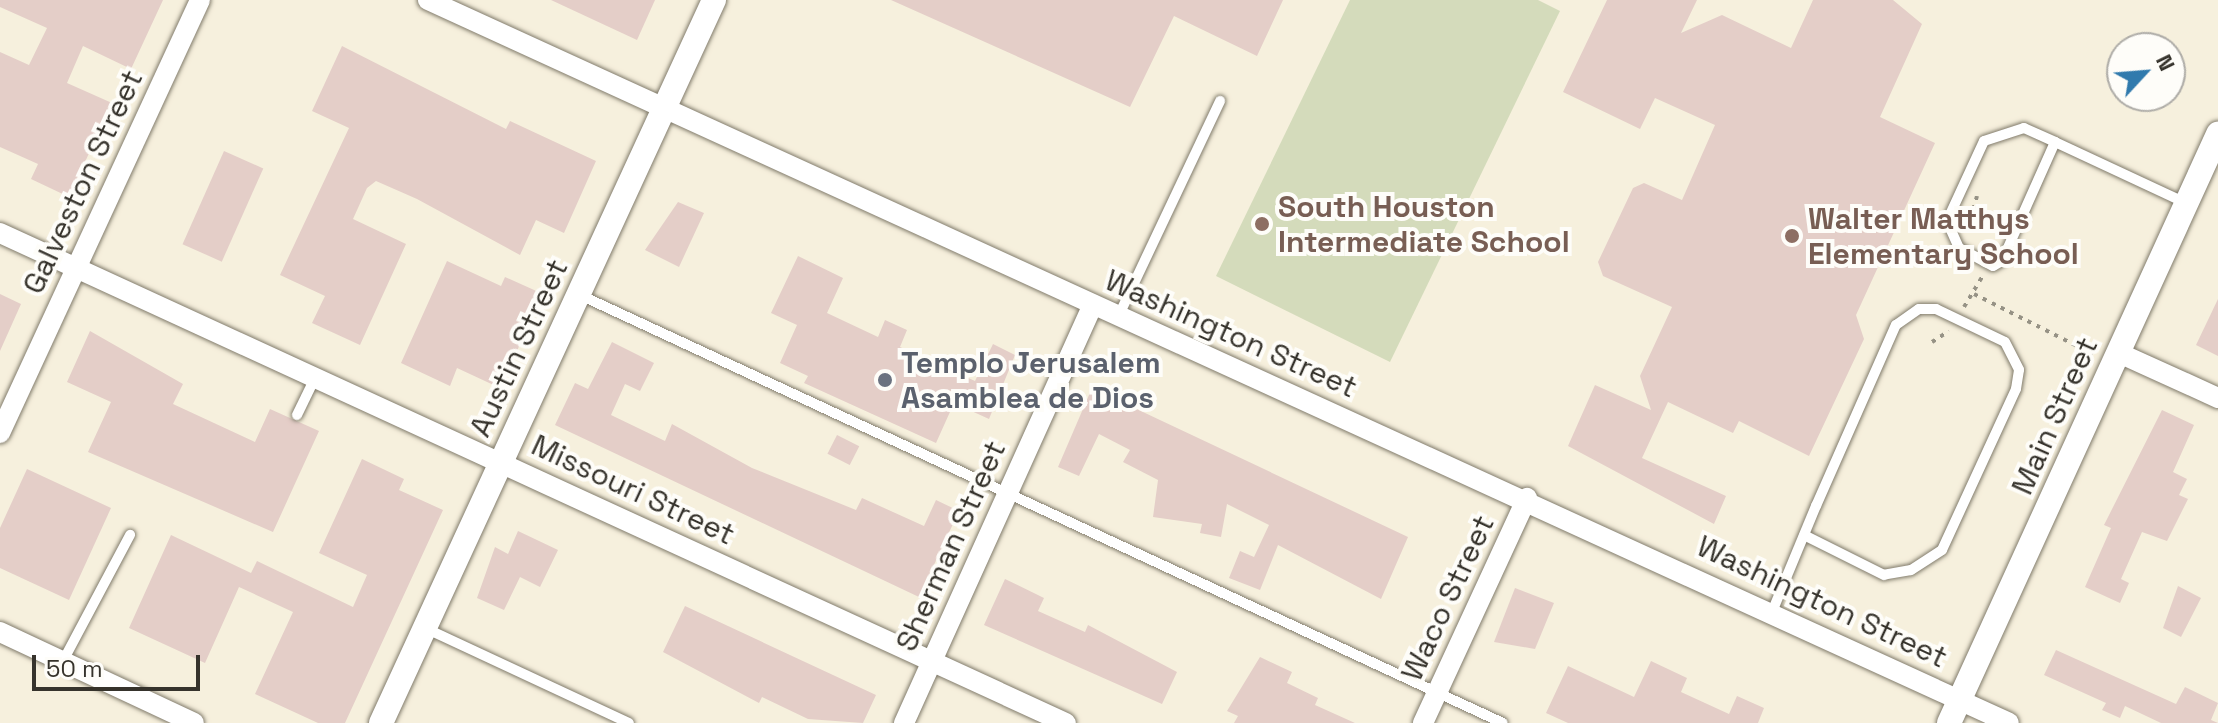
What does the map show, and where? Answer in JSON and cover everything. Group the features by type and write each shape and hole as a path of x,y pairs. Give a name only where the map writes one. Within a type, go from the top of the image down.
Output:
{"street":[{"name":"Galveston Street","path":"0,433 200,0"},
{"name":"Washington Street","path":"428,0 1118,317 1527,498 2009,723"},
{"name":"Austin Street","path":"381,723 714,0"},
{"name":"Main Street","path":"1949,723 2218,134"},
{"name":"Missouri Street","path":"0,233 1066,723"},
{"name":"Sherman Street","path":"904,723 1093,305"},
{"path":"2116,361 2218,398"},
{"name":"Waco Street","path":"1423,723 1527,498"},
{"path":"0,632 194,723"}],"lane":[{"path":"1118,317 1220,101"},
{"path":"2055,142 2002,261 1993,266 1959,248 1947,221 1984,141 2009,127 2055,142 2186,203"},
{"path":"580,295 1503,723"},
{"path":"1772,612 1804,535 1896,325 1919,309 1936,309 2005,342 2019,370 2016,389 1942,550 1911,570 1884,575 1804,535"},
{"path":"297,415 315,378"},
{"path":"63,661 130,535"},
{"path":"425,628 629,723"}],"path":[{"path":"1971,193 1980,197 1972,214 1985,221"},
{"path":"1974,294 2116,361"}],"green space":[{"path":"1350,0 1538,0 1560,11 1390,362 1216,276"}],"building":[{"path":"0,0 163,0 131,69 83,46 67,83 112,103 69,197 31,179 38,164 0,147 0,52 29,65 47,28 0,7"},
{"path":"551,0 655,0 637,40"},
{"path":"891,0 1283,0 1257,56 1174,16 1130,107"},
{"path":"1607,0 1697,0 1681,33 1722,15 1791,48 1813,0 1893,0 1922,24 1880,117 1935,143 1856,315 1864,339 1809,456 1739,421 1733,433 1668,402 1642,458 1726,496 1714,524 1568,446 1595,385 1651,410 1640,376 1672,307 1603,276 1598,262 1633,188 1644,183 1682,200 1715,125 1655,98 1640,129 1563,92"},
{"path":"342,46 506,129 510,121 596,161 564,233 536,220 520,255 417,199 376,181 367,188 353,219 406,244 360,345 312,323 325,296 280,275 349,128 312,111"},
{"path":"224,151 263,168 222,262 183,244"},
{"path":"678,202 704,213 679,267 645,250"},
{"name":"Templo Jerusalem Asamblea de Dios","path":"798,256 843,278 827,313 878,337 885,320 907,330 900,347 975,381 993,344 1015,355 989,419 954,403 936,443 804,383 808,376 780,363 797,325 771,313"},
{"path":"447,261 501,286 505,277 543,294 500,388 457,368 450,386 401,363"},
{"path":"0,294 21,304 0,351"},
{"path":"2218,299 2218,356 2196,345"},
{"path":"90,331 183,384 173,404 255,442 270,409 319,431 273,532 88,452 111,402 67,382"},
{"path":"612,342 654,363 640,391 625,384 611,415 665,441 672,424 752,468 856,510 862,498 924,526 936,500 959,511 919,597 555,425 575,383 588,389"},
{"path":"1092,388 1408,537 1381,599 1278,545 1260,590 1229,578 1240,551 1254,557 1269,525 1227,504 1221,537 1200,533 1202,524 1153,517 1158,480 1123,462 1130,450 1099,434 1079,476 1058,467"},
{"path":"2162,410 2194,425 2173,472 2187,479 2179,495 2188,499 2167,541 2142,532 2121,579 2129,583 2120,603 2085,587 2111,528 2104,525"},
{"path":"837,435 859,446 850,465 827,454"},
{"path":"362,459 404,479 399,490 443,510 345,723 318,723 255,694 293,612 239,587 205,663 129,628 171,535 251,573 257,561 353,607 367,575 319,553"},
{"path":"27,469 111,508 69,600 0,568 0,528"},
{"path":"518,531 558,550 540,587 520,577 504,610 477,598 495,547 508,554"},
{"path":"1005,579 1044,598 1038,611 1085,632 1088,625 1177,672 1162,704 984,625"},
{"path":"2178,586 2201,598 2181,637 2163,628"},
{"path":"1515,588 1554,603 1535,649 1494,642"},
{"path":"685,606 876,695 863,723 808,719 762,697 759,703 663,652"},
{"path":"2056,650 2176,704 2185,687 2218,703 2211,720 2218,723 2161,723 2125,706 2120,718 2102,710 2106,703 2044,675"},
{"path":"1260,657 1292,672 1287,683 1318,698 1315,705 1355,723 1234,723 1238,716 1227,711"},
{"path":"1651,661 1687,678 1681,692 1729,714 1737,696 1764,708 1758,723 1568,723 1546,713 1568,666 1634,697"}],"place":[{"name":"South Houston Intermediate School","path":"1262,224"},
{"name":"Walter Matthys Elementary School","path":"1792,236"},
{"name":"Templo Jerusalem Asamblea de Dios","path":"885,380"}]}
